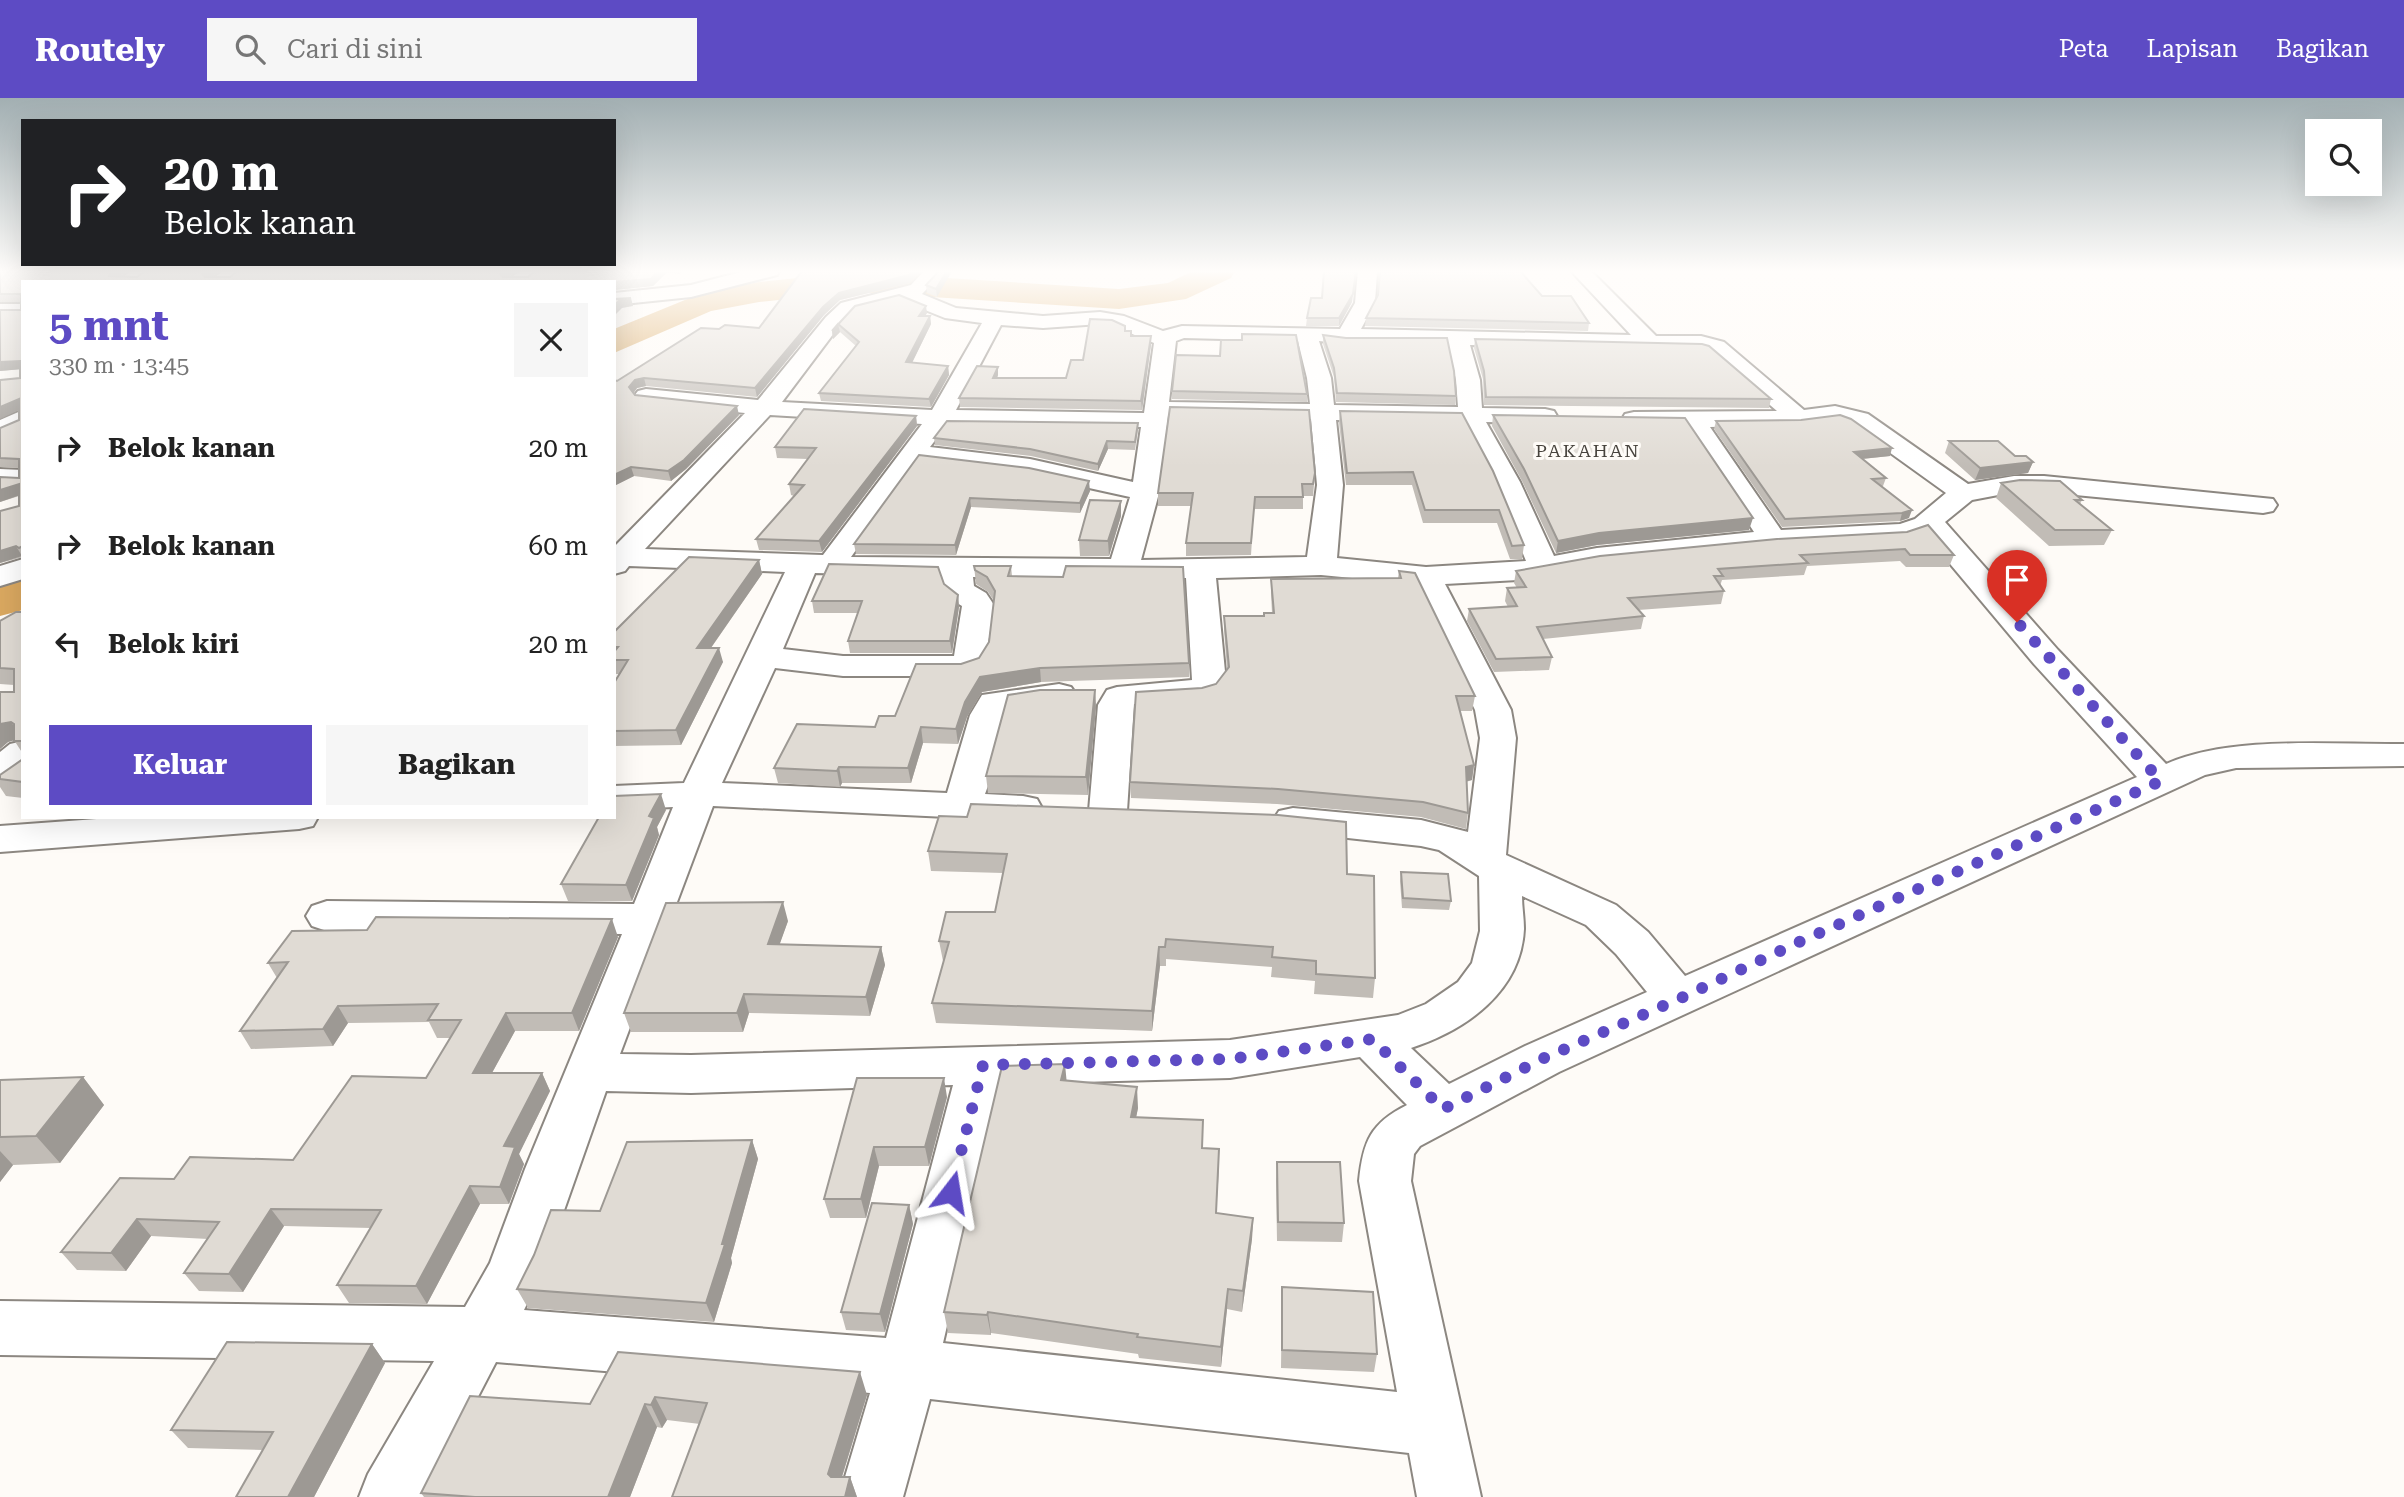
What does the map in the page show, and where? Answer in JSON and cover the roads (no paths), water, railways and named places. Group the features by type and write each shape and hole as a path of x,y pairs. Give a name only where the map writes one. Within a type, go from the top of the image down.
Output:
{"street":[{"path":"617,560 791,378 822,336"},
{"path":"391,1497 514,1273 647,919 698,794 763,657 817,565 855,529 940,416 985,336"},
{"path":"1157,336 1164,339"},
{"path":"1124,567 1145,493 1164,339 1168,336"},
{"path":"1307,336 1319,377 1330,485 1321,566"},
{"path":"1313,336 1556,342 1701,342 1716,347 1799,418"},
{"path":"1553,336 1556,342"},
{"path":"1644,336 1650,342"},
{"path":"1458,340 1468,380 1470,415 1507,482 1544,568"},
{"path":"646,396 763,408 1022,421 1156,414 1322,413 1572,417"},
{"path":"1614,418 1799,418 1832,412 1853,416 1963,494"},
{"path":"0,430 21,417"},
{"path":"1692,419 1773,538"},
{"path":"913,454 997,460 1145,493"},
{"path":"0,477 21,478"},
{"path":"617,560 960,568 1200,569 1321,566 1426,576 1544,568 1597,557 1773,538 1903,532 1929,522 1963,494 2014,484 2044,484 2263,505"},
{"path":"1929,522 1989,588 2046,657 2161,781"},
{"path":"763,657 843,666 962,666 968,663 971,655 978,606 975,600 960,591 957,578 960,568"},
{"path":"0,577 21,569"},
{"path":"960,807 995,702 1041,695 1193,692 1207,687 1209,677 1200,569"},
{"path":"590,1072 691,1074 1230,1059 1372,1039 1405,1032 1429,1021 1474,994 1493,966 1502,931 1493,865 1498,738 1493,710 1426,576"},
{"path":"1108,811 1116,705 1119,697 1129,694"},
{"path":"0,770 21,754"},
{"path":"1449,1497 1385,1181 1387,1152 1402,1130 1542,1059 2194,766 2236,757 2404,755"},
{"path":"616,798 698,794 1147,813"},
{"path":"1252,818 1422,833 1453,841 1493,865 1601,915 1632,943 1679,999"},
{"path":"0,839 272,819"},
{"path":"327,916 647,919"},
{"path":"1372,1039 1443,1109"},
{"path":"871,1497 908,1368 983,1065"},
{"path":"0,1328 482,1334 908,1368 1435,1426"}],"waterway":[{"path":"616,341 627,336"},
{"path":"0,601 21,594"}],"district":[{"name":"PAKAHAN","path":"1588,451"}]}
